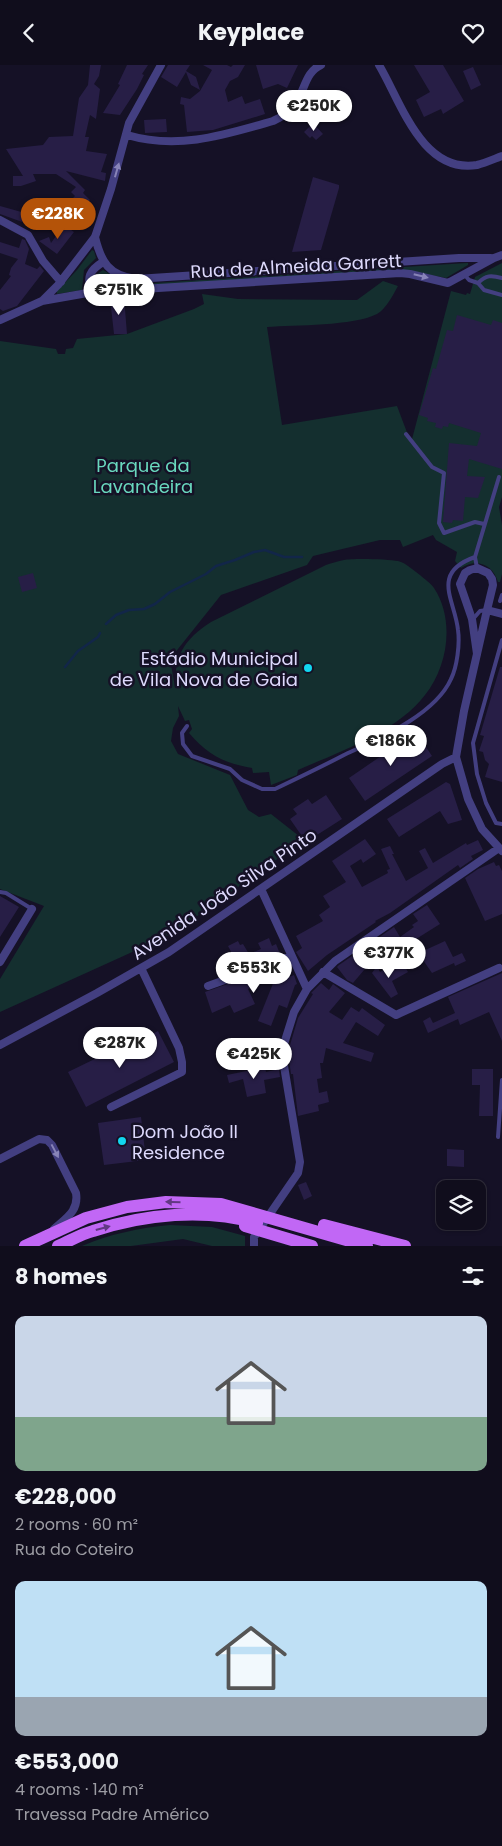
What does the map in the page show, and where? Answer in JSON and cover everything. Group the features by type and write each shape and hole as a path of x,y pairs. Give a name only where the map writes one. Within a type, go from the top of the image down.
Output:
{"main road":[{"path":"25,1246 86,1218 127,1207 166,1202 221,1204 246,1216 367,1246"},
{"path":"58,1246 92,1231 131,1220 163,1216 216,1219 246,1216 280,1225 339,1246"},
{"path":"280,1225 312,1246"},
{"path":"280,1225 405,1246"}],"street":[{"path":"0,320 42,301 61,282 95,237 127,135 129,123 161,65"},
{"path":"127,135 171,141 204,140 273,121 295,105 310,72 321,65"},
{"path":"379,65 418,136 433,153 452,162 469,165 502,156"},
{"path":"0,220 28,235 43,261 61,282"},
{"path":"93,292 88,281 90,272 103,262 95,237"},
{"name":"Rua de Almeida Garrett","path":"103,262 120,276 136,279 498,256"},
{"name":"Rua de Almeida Garrett","path":"42,301 93,292 400,273 448,283 498,256"},
{"path":"0,314 17,313"},
{"path":"254,1246 254,1237 298,1173 300,1162 283,1060 284,1044 294,1012 307,989 335,961 500,849 482,829 468,799 456,757 477,654 484,611 493,585 492,579 483,569 477,568 470,569 465,573 461,578 460,585 472,619 477,654"},
{"path":"484,611 502,615"},
{"name":"Avenida João Silva Pinto","path":"0,1045 169,952 442,764 456,757"},
{"path":"261,889 307,989"},
{"path":"0,961 32,909"},
{"path":"208,986 291,956"},
{"path":"111,1107 180,1075 182,1070 179,1048 141,968"},
{"path":"323,973 396,1015 499,968"},
{"path":"0,1159 39,1139 47,1140 52,1145 76,1193 77,1199 74,1211 46,1237"}],"lane":[{"path":"464,274 469,280 478,283 484,290 502,295"},
{"path":"478,283 487,276 494,275 502,278"},
{"path":"406,435 432,467 444,473 439,523 444,533 475,521 484,523"},
{"path":"477,568 474,557 499,477"},
{"path":"187,727 182,733 183,744 192,756 230,769 242,780 262,789 275,789 400,728 429,707 452,679 458,651 458,629 450,596 449,581 455,567 474,557"},
{"path":"500,601 502,595"},
{"path":"472,619 484,611"},
{"path":"502,640 473,743 476,774 486,803 496,823 502,829"},
{"path":"496,823 502,824"},
{"path":"0,892 32,909"},
{"path":"498,1137 502,1079"}],"green space":[{"path":"92,250 96,258 84,270 82,290 57,294 57,291 77,270"},
{"path":"468,263 468,265 446,278 404,270 155,286 154,283"},
{"name":"Parque da Lavandeira","path":"502,263 502,497 499,507 502,525 502,574 500,582 498,582 492,571 483,564 472,563 461,568 455,561 457,552 436,540 433,535 403,547 400,540 380,540 313,556 307,565 221,595 170,659 175,687 177,665 183,649 194,635 211,622 326,565 348,559 393,560 407,565 434,588 445,614 446,643 443,657 439,671 425,695 399,720 366,740 298,770 297,775 271,785 269,772 253,773 252,768 224,761 203,747 189,733 192,729 189,720 185,721 178,706 179,716 173,728 171,741 178,754 230,775 248,810 259,817 271,814 304,840 172,934 0,1012 0,979 44,906 0,889 0,341 56,349 58,354 65,354 66,349 73,348 77,339 127,334 194,309 204,304 202,294 238,299 357,300 383,281 398,286 380,312 367,318 339,323 267,327 282,425 397,406 411,443 451,291 466,295 467,293 470,294 475,277"},
{"path":"103,270 123,282 148,283 148,286 98,287 95,281 97,274"},
{"path":"170,1225 212,1227 245,1236 245,1246 212,1246 183,1239 131,1246 82,1246 125,1232"}],"building":[{"path":"90,65 101,65 99,76 94,84 100,89 96,119 90,115 85,137 89,137 86,151 107,154 101,172 106,173 105,181 66,171 85,190 83,193 90,200 83,207 73,198 75,196 71,192 76,187 56,174 33,174 36,181 21,186 13,186 13,176 23,176 6,149 43,145 49,137 73,136 79,98 88,85"},
{"path":"127,65 148,65 142,74 144,75 137,89 120,115 103,113 120,85 118,84"},
{"path":"168,65 190,65 186,71 196,77 200,90 191,85 186,72 177,87 161,77"},
{"path":"203,65 227,65 231,67 233,65 245,65 238,77 230,81 225,90 228,102 242,96 245,104 260,99 265,114 213,130 187,132 184,105 180,104 181,97 190,99 200,91 212,70"},
{"path":"256,65 298,65 287,88 278,84 263,89"},
{"path":"414,65 443,65 464,101 443,114 441,109 424,117 416,100 430,92"},
{"path":"473,67 481,85 471,90 463,71"},
{"path":"166,119 167,132 145,133 144,120"},
{"path":"313,123 323,134 316,140 312,136 310,138 304,132"},
{"path":"313,177 339,185 339,188 321,250 292,252"},
{"path":"0,206 25,213 25,210 33,209 34,223 25,223 0,214"},
{"path":"64,225 74,232 57,254 39,241 49,237 51,243"},
{"path":"22,239 25,240 29,249 25,264 37,269 40,266 44,271 17,306 3,311 0,309 0,290 11,276 9,275 11,268 18,259 0,253 0,242 19,248"},
{"path":"124,297 127,334 114,334 110,298"},
{"path":"457,315 491,325 493,320 502,323 502,469 469,459 467,476 485,477 478,498 465,497 463,521 453,520 452,523 443,522 449,443 477,446 481,433 449,423 448,427 443,426 442,429 435,427 436,423 427,421 428,418 419,415 433,368 436,369 447,330 453,331"},
{"path":"33,573 37,588 22,592 18,577"},
{"path":"500,667 502,667 502,782 485,777 489,764 485,760 483,752 479,751 484,736 480,735"},
{"path":"416,732 432,756 365,801 349,778"},
{"path":"446,782 450,784 462,820 448,824 440,811 399,837 387,819"},
{"path":"326,795 342,819 306,842 290,819 297,814 293,809 308,799 312,804"},
{"path":"365,839 376,854 363,863 361,859 350,866 362,887 388,873 387,870 390,869 381,849 390,846 394,854 392,854 406,881 428,868 419,851 425,848 433,863 466,843 467,845 478,840 483,850 471,856 473,859 460,868 458,865 390,913 375,921 308,971 296,952 302,948 296,936 323,921 319,915 330,907 323,896 346,882 332,861"},
{"path":"494,862 496,866 499,865 502,871 502,914 485,921 465,878 478,869"},
{"path":"0,896 19,907 0,937"},
{"path":"427,905 440,924 373,966 370,963 353,983 347,980 337,967 339,965 394,927 400,937 414,927 412,925 418,921 413,914"},
{"path":"269,938 272,946 276,944 280,954 223,975 219,966 235,959 228,946 238,941 240,945 243,944 249,954 261,949 258,943"},
{"path":"445,941 453,957 462,953 466,961 455,966 454,963 432,973 423,960 425,959 421,952"},
{"path":"282,965 286,978 294,975 297,984 287,1008 279,1005 271,1026 258,1021 276,976 248,989 255,1004 234,1013 230,1005 212,1013 205,992"},
{"path":"404,965 408,972 392,981 398,994 391,998 372,973 377,966 380,972 383,970 386,974"},
{"path":"502,973 502,1041 489,1012 460,1025 458,1019 428,1033 423,1021 430,1017 433,1023 455,1013 448,997"},
{"path":"321,983 329,990 333,984 345,993 329,1012 342,1020 351,1007 359,1012 362,1008 385,1025 378,1036 356,1022 343,1043 374,1053 371,1062 326,1048 323,1063 320,1063 322,1078 317,1079 319,1093 327,1091 329,1102 318,1105 319,1111 298,1116 293,1074 291,1074 289,1060 290,1045 298,1018 313,994 311,993"},
{"path":"158,1031 174,1062 86,1107 68,1072 105,1054 106,1057"},
{"path":"265,1067 266,1072 279,1069 280,1077 264,1080 266,1093 247,1097 243,1079 229,1083 227,1075"},
{"path":"472,1069 493,1069 493,1116 479,1116 480,1085 472,1085"},
{"name":"Dom João II Residence","path":"141,1117 146,1160 104,1165 98,1123"},
{"path":"447,1149 464,1150 464,1167 447,1166"},
{"path":"306,1182 312,1196 304,1200 298,1185"}],"waterway":[{"path":"106,624 116,615 129,610 144,609 155,604 170,592 206,574 216,566 254,552 265,550 284,557 302,557"},
{"path":"65,667 78,651 98,637 100,633"}],"place":[{"name":"Estádio Municipal de Vila Nova de Gaia","path":"308,668"},
{"name":"Dom João II Residence","path":"122,1141"}]}
